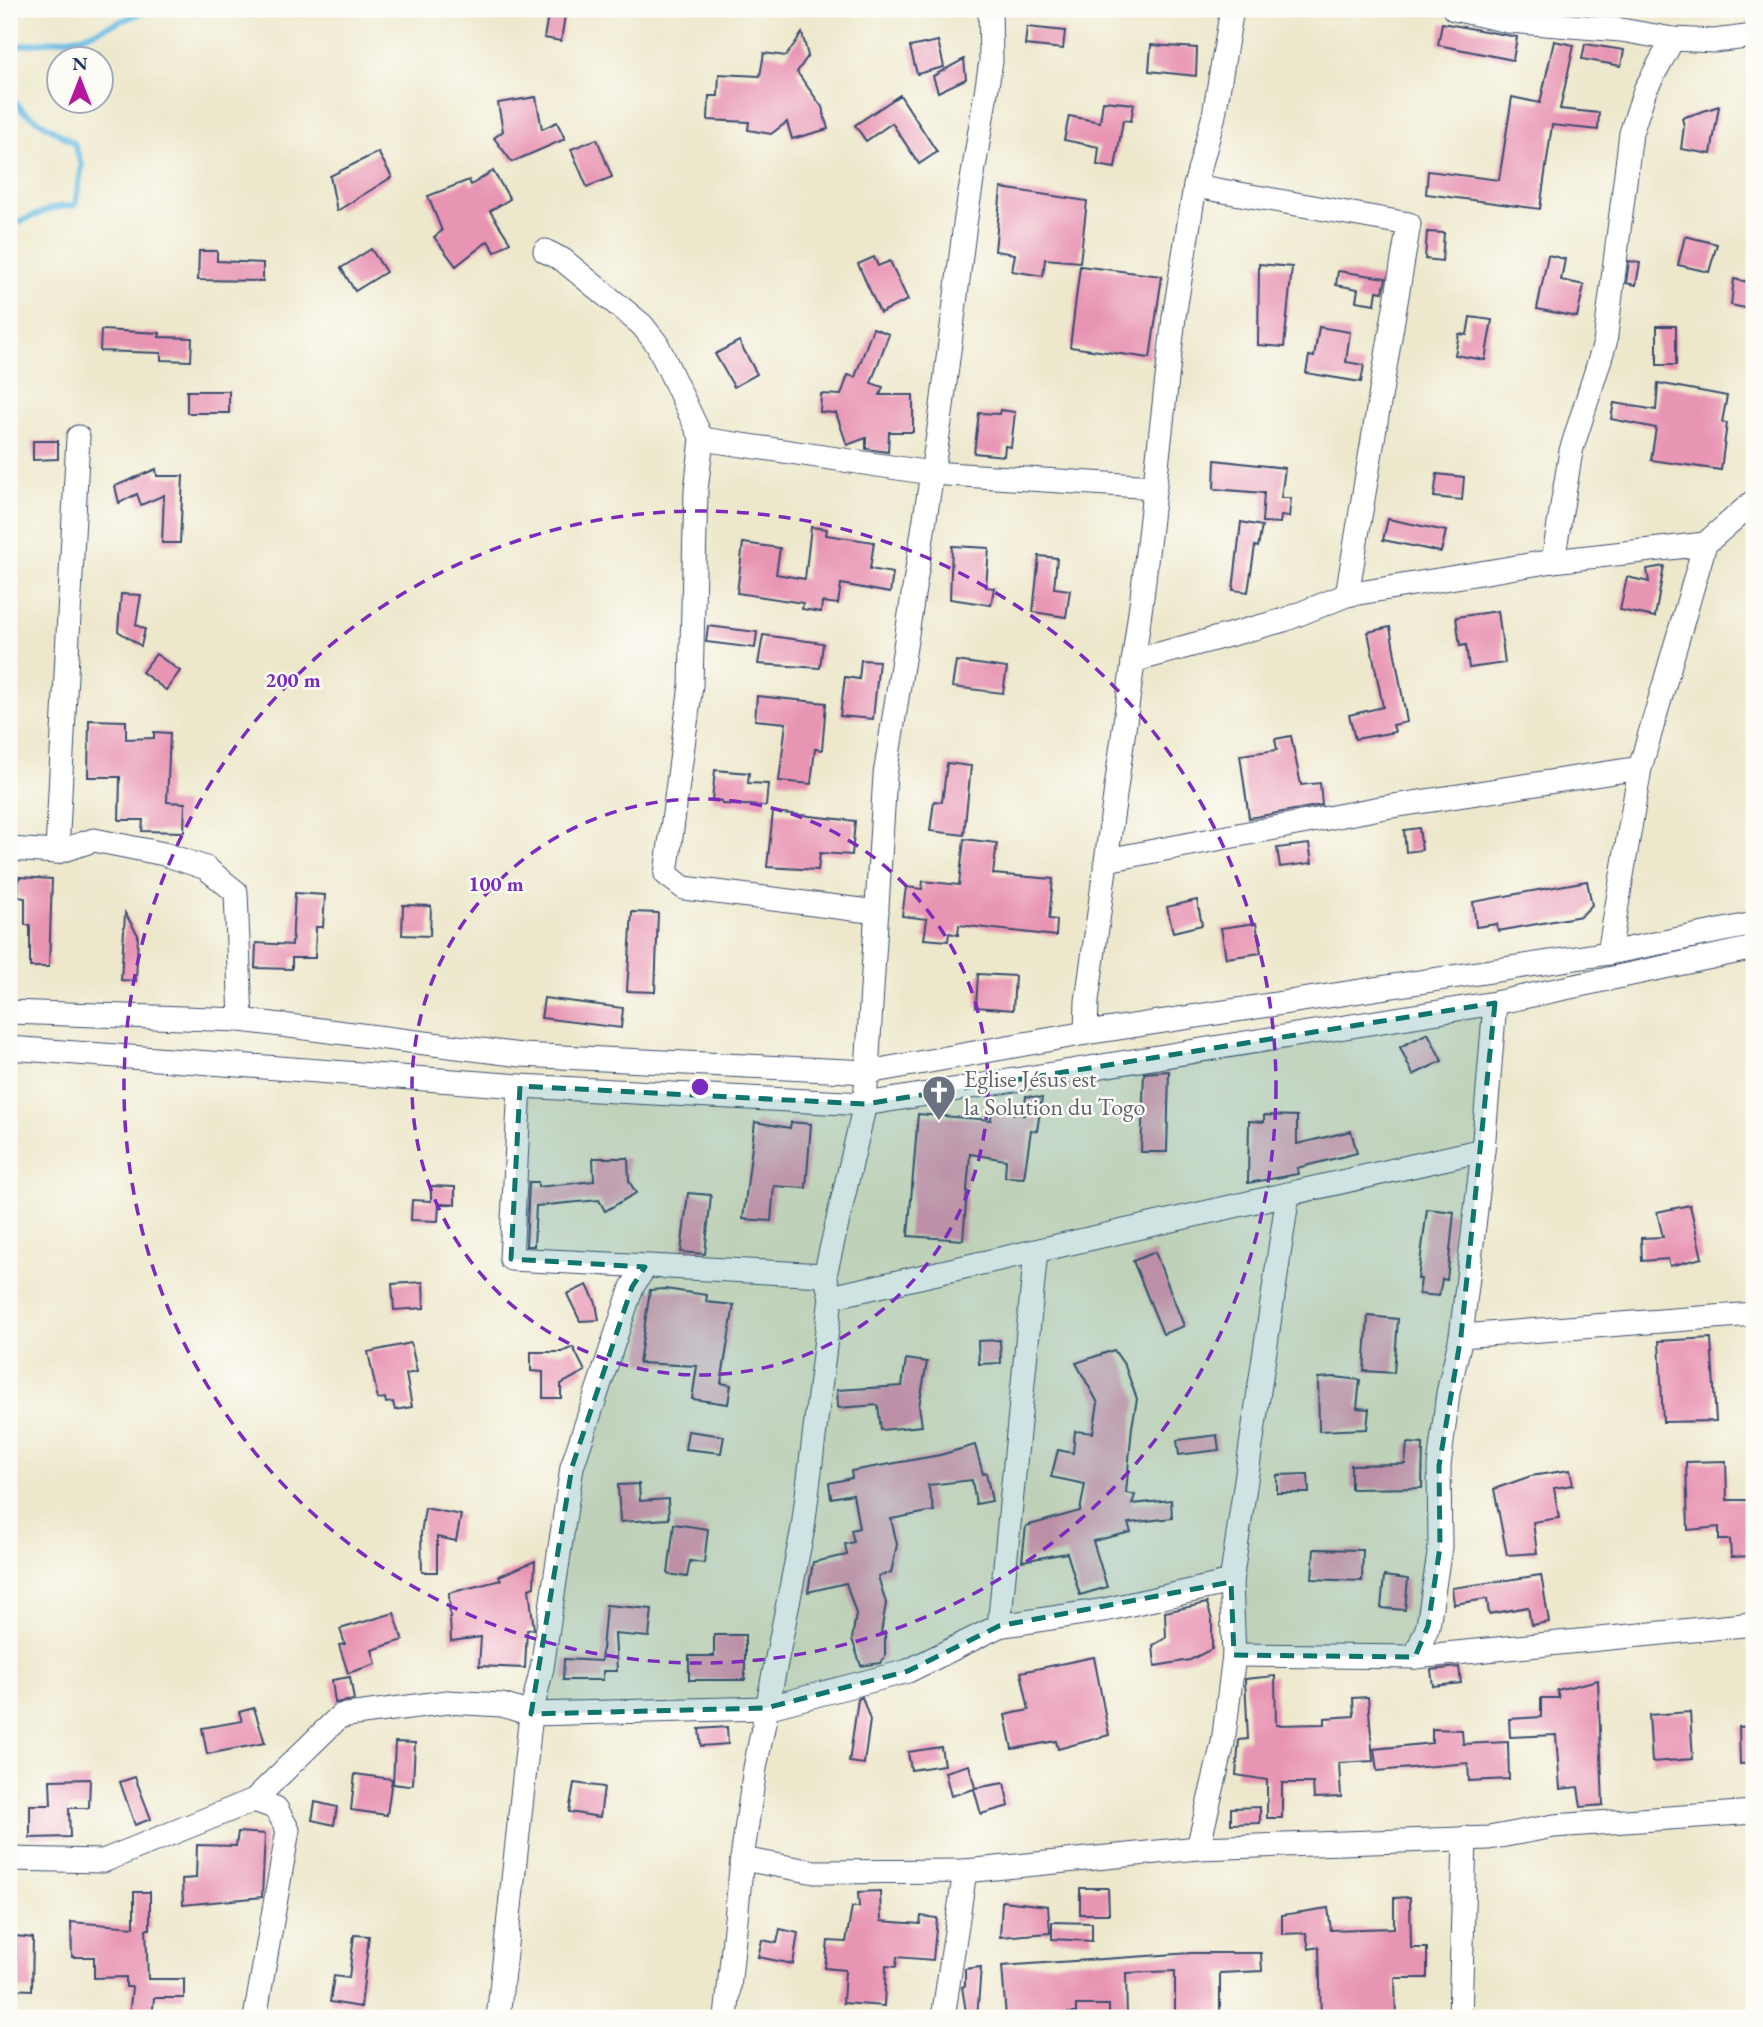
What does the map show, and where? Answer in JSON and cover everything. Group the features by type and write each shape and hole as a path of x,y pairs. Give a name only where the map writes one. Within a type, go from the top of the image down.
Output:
{"street":[{"path":"726,2018 742,1859 766,1707 803,1528 828,1286 865,1104 885,775 931,473 981,109 991,61 990,9"},
{"path":"1086,1033 1174,317 1195,186 1214,115 1232,9"},
{"path":"1454,9 1508,20 1621,30 1673,39 1714,41 1754,36"},
{"path":"1553,561 1571,451 1605,343 1631,133 1645,90 1673,39"},
{"path":"1195,186 1409,224 1347,595"},
{"path":"545,251 564,260 642,325 657,344 702,439 696,489 691,685 666,874 684,888 877,912"},
{"path":"57,852 78,437"},
{"path":"702,439 931,473 1155,487"},
{"path":"1609,953 1640,768 1705,544 1754,501"},
{"path":"1133,661 1284,620 1347,595 1553,561 1705,544"},
{"path":"1107,860 1380,808 1640,768"},
{"path":"9,849 57,852 94,840 164,855 206,868 236,892 241,1020"},
{"path":"9,1012 241,1020 521,1055 868,1072 1086,1033 1609,953 1754,924"},
{"path":"9,1048 520,1086 865,1104 1494,1003 1754,948"},
{"path":"1416,1657 1428,1626 1440,1547 1439,1465 1448,1393 1461,1336 1482,1150 1494,1003"},
{"path":"520,1086 511,1259 645,1268 828,1286 1036,1251 1482,1150"},
{"path":"1198,1848 1223,1742 1234,1655 1231,1582 1289,1194"},
{"path":"999,1626 1036,1251"},
{"path":"498,2018 531,1714 542,1668 572,1467 632,1287 645,1268"},
{"path":"1461,1336 1754,1314"},
{"path":"9,1859 103,1861 254,1800 340,1716 447,1702 502,1705 531,1714 766,1707 908,1671 999,1626 1104,1610 1231,1582"},
{"path":"1234,1655 1416,1657 1754,1624"},
{"path":"254,1800 276,1808 288,1830 255,2018"},
{"path":"742,1859 815,1872 965,1871 1198,1848 1489,1838 1554,1826 1754,1811"},
{"path":"1460,2018 1465,1838"},
{"path":"943,2018 965,1871"}],"highlighted area":[{"path":"1495,1003 1461,1336 1439,1466 1440,1547 1428,1626 1415,1657 1234,1655 1231,1582 999,1626 908,1671 766,1708 531,1714 572,1467 632,1287 645,1267 511,1259 520,1086 865,1104"}],"building":[{"path":"549,9 566,9 561,41 544,38"},
{"path":"1442,23 1517,37 1513,60 1438,45"},
{"path":"1027,27 1065,31 1063,49 1025,45"},
{"path":"802,33 808,56 797,72 822,107 828,129 792,139 787,122 771,134 748,130 749,122 708,120 709,96 718,96 719,74 760,76 764,53 786,56"},
{"path":"938,41 944,67 917,74 910,47"},
{"path":"1554,41 1574,45 1560,109 1599,113 1598,130 1552,125 1540,209 1426,194 1428,171 1499,180 1512,97 1540,103"},
{"path":"1585,44 1624,50 1621,66 1582,59"},
{"path":"1151,45 1197,48 1196,76 1149,71"},
{"path":"964,59 966,79 938,92 933,76"},
{"path":"900,95 937,152 919,164 892,123 866,141 855,125"},
{"path":"536,97 542,129 557,122 565,139 512,162 494,138 503,131 498,103"},
{"path":"1103,101 1134,104 1131,121 1123,120 1115,168 1097,165 1099,147 1064,140 1069,116 1100,122"},
{"path":"1719,106 1711,154 1681,149 1684,126 1682,118"},
{"path":"597,139 612,177 587,187 571,149"},
{"path":"378,152 392,177 337,211 330,176"},
{"path":"493,171 510,199 490,211 510,242 495,252 488,241 456,266 434,237 442,231 428,196 469,180 471,185"},
{"path":"1001,188 1087,201 1080,262 1045,259 1043,276 1012,271 1015,254 995,251"},
{"path":"1427,232 1444,233 1442,261 1425,259"},
{"path":"1685,236 1717,244 1709,272 1678,265"},
{"path":"371,249 386,272 355,291 341,268"},
{"path":"199,251 217,251 217,261 263,263 263,281 198,280"},
{"path":"1548,255 1565,259 1561,280 1584,285 1577,317 1537,309"},
{"path":"874,257 878,266 890,261 908,300 880,313 858,264"},
{"path":"1629,261 1640,263 1636,285 1626,283"},
{"path":"1259,264 1292,267 1284,347 1258,345"},
{"path":"1080,266 1162,276 1150,358 1070,347"},
{"path":"1338,271 1386,278 1383,292 1377,291 1375,304 1356,301 1358,289 1336,285"},
{"path":"1734,279 1754,283 1754,310 1731,305"},
{"path":"1470,317 1492,320 1485,360 1455,355 1459,334 1467,335"},
{"path":"1657,326 1676,326 1676,365 1657,365"},
{"path":"1319,327 1350,332 1346,362 1364,365 1361,382 1306,373 1309,356 1314,357"},
{"path":"873,328 889,334 871,383 883,387 880,395 913,395 913,432 889,432 888,452 866,449 866,438 847,445 836,413 820,412 821,394 841,395 848,375 855,377"},
{"path":"101,330 160,333 159,337 192,338 191,361 161,360 161,353 100,351"},
{"path":"739,341 757,374 734,387 715,354"},
{"path":"1658,383 1727,396 1722,422 1727,423 1721,470 1651,460 1656,428 1611,419 1614,403 1656,410"},
{"path":"187,391 229,391 229,413 187,413"},
{"path":"1000,410 1015,412 1011,447 1005,446 1004,456 974,453 979,413 999,414"},
{"path":"33,441 58,441 58,459 33,460"},
{"path":"1215,460 1285,468 1281,498 1291,498 1289,517 1281,516 1280,523 1262,522 1264,493 1214,489"},
{"path":"156,469 157,476 183,476 180,543 162,543 164,495 141,505 137,494 119,503 115,486"},
{"path":"1437,474 1464,477 1462,500 1434,497"},
{"path":"1388,519 1446,531 1441,552 1383,540"},
{"path":"1241,522 1262,526 1258,547 1255,546 1248,592 1233,590"},
{"path":"811,527 827,529 826,535 874,542 870,569 893,573 890,593 841,584 838,604 822,602 821,612 802,609 803,603 737,593 743,543 780,548 776,574 805,579"},
{"path":"952,546 989,548 986,587 994,588 991,605 950,599"},
{"path":"1039,556 1057,558 1054,588 1070,590 1066,617 1033,612"},
{"path":"1664,566 1655,617 1620,610 1627,577 1649,582 1647,569"},
{"path":"121,594 141,595 136,625 145,629 141,646 118,631"},
{"path":"1498,611 1505,663 1469,668 1466,645 1460,646 1456,617"},
{"path":"708,626 757,632 755,648 706,642"},
{"path":"1390,627 1407,722 1393,725 1395,732 1355,739 1349,715 1383,707 1368,632"},
{"path":"763,635 823,643 820,668 758,664"},
{"path":"156,654 180,671 166,690 142,672"},
{"path":"861,660 879,661 873,719 840,716 845,677 859,679"},
{"path":"956,661 1007,668 1003,693 952,687"},
{"path":"757,696 826,703 822,750 815,749 811,784 779,781 786,723 755,720"},
{"path":"89,720 126,721 126,739 154,738 154,732 170,733 167,802 185,803 184,832 142,831 143,820 119,820 120,777 88,777"},
{"path":"1291,736 1301,785 1320,783 1322,805 1249,818 1240,755 1277,750 1275,739"},
{"path":"947,763 971,766 964,835 930,831 934,801 942,802"},
{"path":"715,770 749,773 748,783 768,784 766,806 722,804 722,801 712,800"},
{"path":"773,812 855,821 852,855 820,853 818,870 767,867"},
{"path":"1419,828 1422,850 1406,852 1404,830"},
{"path":"964,839 997,843 993,874 1053,879 1049,919 1057,920 1056,936 959,925 958,935 949,933 948,941 924,939 927,919 902,916 906,887 922,889 923,881 959,885"},
{"path":"1309,844 1312,863 1280,867 1277,848"},
{"path":"19,877 52,879 49,967 30,967 30,925 25,925 25,898 18,897"},
{"path":"1587,881 1592,905 1581,916 1498,931 1497,924 1476,927 1473,902"},
{"path":"295,893 325,895 323,927 316,927 315,958 292,958 292,969 255,968 256,943 292,945"},
{"path":"1197,900 1202,925 1173,932 1167,907"},
{"path":"403,905 431,906 430,936 402,935"},
{"path":"632,912 658,913 655,992 627,991"},
{"path":"125,913 138,935 136,981 121,980"},
{"path":"1256,923 1261,953 1226,958 1221,928"},
{"path":"978,974 1015,976 1013,1010 976,1007"},
{"path":"544,998 623,1008 621,1028 541,1018"},
{"path":"1428,1033 1442,1061 1413,1075 1400,1047"},
{"path":"1169,1071 1167,1152 1141,1152 1144,1073"},
{"path":"1026,1096 1042,1098 1037,1131 1031,1130 1024,1178 1005,1177 1006,1160 970,1154 963,1240 908,1236 918,1114 991,1120 992,1110 1024,1115"},
{"path":"1264,1115 1297,1116 1297,1144 1351,1131 1357,1153 1297,1168 1298,1174 1248,1183 1249,1121 1264,1122"},
{"path":"755,1122 790,1128 791,1122 811,1124 806,1188 774,1186 771,1221 743,1219"},
{"path":"593,1158 628,1158 629,1181 636,1193 605,1211 599,1200 536,1206 534,1246 526,1246 529,1182 538,1182 538,1187 594,1181"},
{"path":"431,1186 455,1187 455,1204 439,1204 438,1221 411,1220 412,1200 431,1201"},
{"path":"688,1193 711,1195 705,1254 681,1252"},
{"path":"1690,1205 1702,1258 1670,1266 1668,1259 1642,1261 1641,1238 1663,1237 1657,1212"},
{"path":"1427,1209 1454,1212 1447,1280 1442,1279 1439,1296 1419,1294 1421,1279 1418,1279"},
{"path":"1155,1252 1184,1326 1163,1334 1133,1261"},
{"path":"423,1282 424,1308 394,1310 392,1284"},
{"path":"587,1285 596,1303 599,1320 580,1321 567,1294"},
{"path":"665,1289 707,1295 706,1302 734,1305 721,1383 731,1385 728,1404 692,1399 697,1366 639,1363 650,1290"},
{"path":"1368,1316 1398,1319 1394,1373 1364,1371"},
{"path":"1711,1338 1716,1421 1663,1422 1659,1341"},
{"path":"1000,1340 1001,1363 979,1364 978,1341"},
{"path":"411,1343 417,1372 406,1374 412,1407 395,1410 393,1402 386,1403 385,1398 378,1399 368,1352"},
{"path":"573,1347 585,1371 561,1384 561,1398 543,1398 543,1372 531,1371 531,1352 562,1352"},
{"path":"1114,1350 1125,1366 1137,1399 1126,1493 1135,1495 1132,1504 1171,1500 1172,1518 1128,1523 1131,1532 1093,1541 1107,1587 1080,1595 1067,1553 1022,1561 1026,1526 1080,1511 1085,1484 1051,1477 1058,1450 1073,1453 1075,1431 1093,1433 1098,1403 1076,1363"},
{"path":"906,1359 927,1362 919,1406 922,1426 881,1430 878,1405 838,1408 837,1390 902,1386"},
{"path":"1318,1378 1360,1380 1357,1408 1369,1409 1367,1429 1319,1431"},
{"path":"688,1431 724,1436 721,1453 685,1449"},
{"path":"1217,1435 1219,1450 1179,1455 1177,1440"},
{"path":"1407,1443 1423,1444 1422,1488 1351,1489 1351,1465 1405,1464"},
{"path":"975,1445 983,1474 986,1473 992,1501 976,1504 972,1480 928,1485 934,1511 891,1519 897,1544 891,1573 878,1576 886,1603 881,1633 885,1633 885,1657 880,1663 861,1666 852,1639 856,1614 846,1583 808,1592 813,1562 847,1555 845,1544 854,1542 851,1530 859,1528 853,1494 831,1498 829,1483 852,1478 851,1471 940,1455"},
{"path":"1726,1461 1727,1500 1754,1500 1754,1556 1731,1557 1730,1540 1719,1540 1719,1527 1688,1530 1686,1462"},
{"path":"1570,1470 1573,1485 1554,1488 1559,1518 1533,1522 1537,1553 1507,1555 1494,1489 1531,1476"},
{"path":"1308,1474 1309,1493 1277,1493 1277,1475"},
{"path":"639,1484 640,1501 668,1499 669,1519 620,1522 618,1485"},
{"path":"425,1508 461,1515 456,1541 437,1537 437,1572 422,1572 421,1534"},
{"path":"674,1524 708,1529 704,1563 690,1561 687,1577 668,1574"},
{"path":"1314,1549 1363,1550 1362,1581 1312,1579"},
{"path":"535,1561 534,1587 529,1589 534,1629 527,1630 525,1668 479,1666 481,1637 451,1641 449,1593 501,1580 499,1576"},
{"path":"1541,1575 1549,1622 1531,1625 1528,1607 1489,1614 1487,1599 1454,1604 1452,1588"},
{"path":"1384,1576 1408,1579 1405,1610 1381,1608"},
{"path":"1207,1603 1212,1620 1212,1649 1190,1660 1155,1666 1153,1645 1166,1638 1165,1612"},
{"path":"606,1605 652,1609 649,1637 615,1634 617,1671 603,1671 603,1680 563,1680 564,1659 601,1661"},
{"path":"394,1613 403,1640 372,1650 376,1664 348,1673 339,1645 345,1644 340,1629"},
{"path":"714,1635 745,1635 745,1680 689,1680 689,1656 714,1656"},
{"path":"1094,1657 1109,1735 1058,1749 1056,1741 1012,1749 1005,1715 1029,1710 1021,1672"},
{"path":"1459,1667 1461,1683 1433,1686 1431,1670"},
{"path":"1275,1676 1276,1725 1325,1724 1325,1718 1354,1716 1353,1698 1368,1697 1373,1761 1339,1763 1341,1797 1314,1798 1313,1783 1282,1783 1282,1818 1267,1818 1267,1780 1236,1775 1239,1740 1248,1739 1245,1679"},
{"path":"350,1677 354,1700 335,1703 332,1680"},
{"path":"1598,1680 1603,1805 1581,1807 1578,1787 1560,1789 1556,1735 1510,1737 1509,1719 1541,1717 1541,1698 1559,1698 1557,1690"},
{"path":"862,1697 870,1720 864,1764 849,1762 858,1699"},
{"path":"254,1708 265,1743 207,1754 202,1728 242,1721 239,1712"},
{"path":"1690,1712 1693,1759 1652,1762 1649,1715"},
{"path":"1754,1726 1754,1763 1740,1764 1739,1727"},
{"path":"727,1727 728,1744 701,1746 699,1729"},
{"path":"1432,1729 1462,1730 1463,1744 1508,1742 1509,1779 1469,1781 1468,1763 1377,1771 1374,1749 1432,1743"},
{"path":"395,1742 415,1743 413,1784 409,1786 393,1784"},
{"path":"941,1747 944,1765 911,1770 908,1752"},
{"path":"969,1765 975,1788 1004,1783 1009,1806 981,1814 974,1789 951,1796 945,1772"},
{"path":"355,1774 392,1779 387,1815 351,1810"},
{"path":"135,1777 151,1819 135,1825 120,1782"},
{"path":"90,1779 89,1808 69,1808 70,1837 30,1838 30,1805 51,1805 50,1780"},
{"path":"574,1783 604,1787 600,1817 569,1812"},
{"path":"315,1802 337,1807 334,1825 312,1820"},
{"path":"1260,1807 1260,1823 1231,1824 1231,1808"},
{"path":"238,1832 265,1834 262,1897 183,1905 182,1879 196,1878 197,1845 236,1846"},
{"path":"1080,1888 1108,1888 1109,1914 1080,1914"},
{"path":"880,1891 881,1921 920,1924 921,1916 937,1918 933,1960 897,1957 896,1967 886,1966 884,2006 843,2003 845,1970 825,1968 828,1941 846,1942 852,1907 859,1907 858,1892"},
{"path":"134,1892 150,1892 150,1929 146,1929 148,1979 184,1979 184,1998 154,1998 152,2018 129,2018 132,1987 126,1987 126,1977 94,1978 94,1957 72,1957 71,1922 134,1927"},
{"path":"1410,1897 1411,1948 1427,1948 1427,1978 1395,1978 1396,2018 1321,2018 1319,1947 1309,1949 1306,1933 1282,1934 1282,1915 1328,1908 1331,1930 1394,1928 1394,1898"},
{"path":"1002,1901 1048,1906 1050,1933 1000,1937"},
{"path":"1052,1922 1092,1923 1092,1941 1052,1939"},
{"path":"780,1929 798,1933 793,1964 758,1957 762,1940 777,1943"},
{"path":"354,1935 369,1936 361,2007 330,2002 334,1976 349,1978"},
{"path":"16,1936 33,1938 32,1990 9,1989 9,1965 16,1965"},
{"path":"1191,1953 1261,1953 1262,1971 1220,1973 1220,2018 1175,2018 1175,1971 1126,1973 1127,2018 1109,2018 1109,2005 1076,2005 1076,2013 1022,2013 1022,2018 1006,2018 1002,1966"},
{"path":"981,1967 977,2018 967,2018 962,1987 965,1986 965,1969"}],"waterway":[{"path":"9,47 81,37 151,9"},
{"path":"9,94 23,111 74,143 82,166 75,205 53,208 9,226"}],"place":[{"name":"Eglise Jésus est la Solution du Togo","path":"939,1122"}]}
